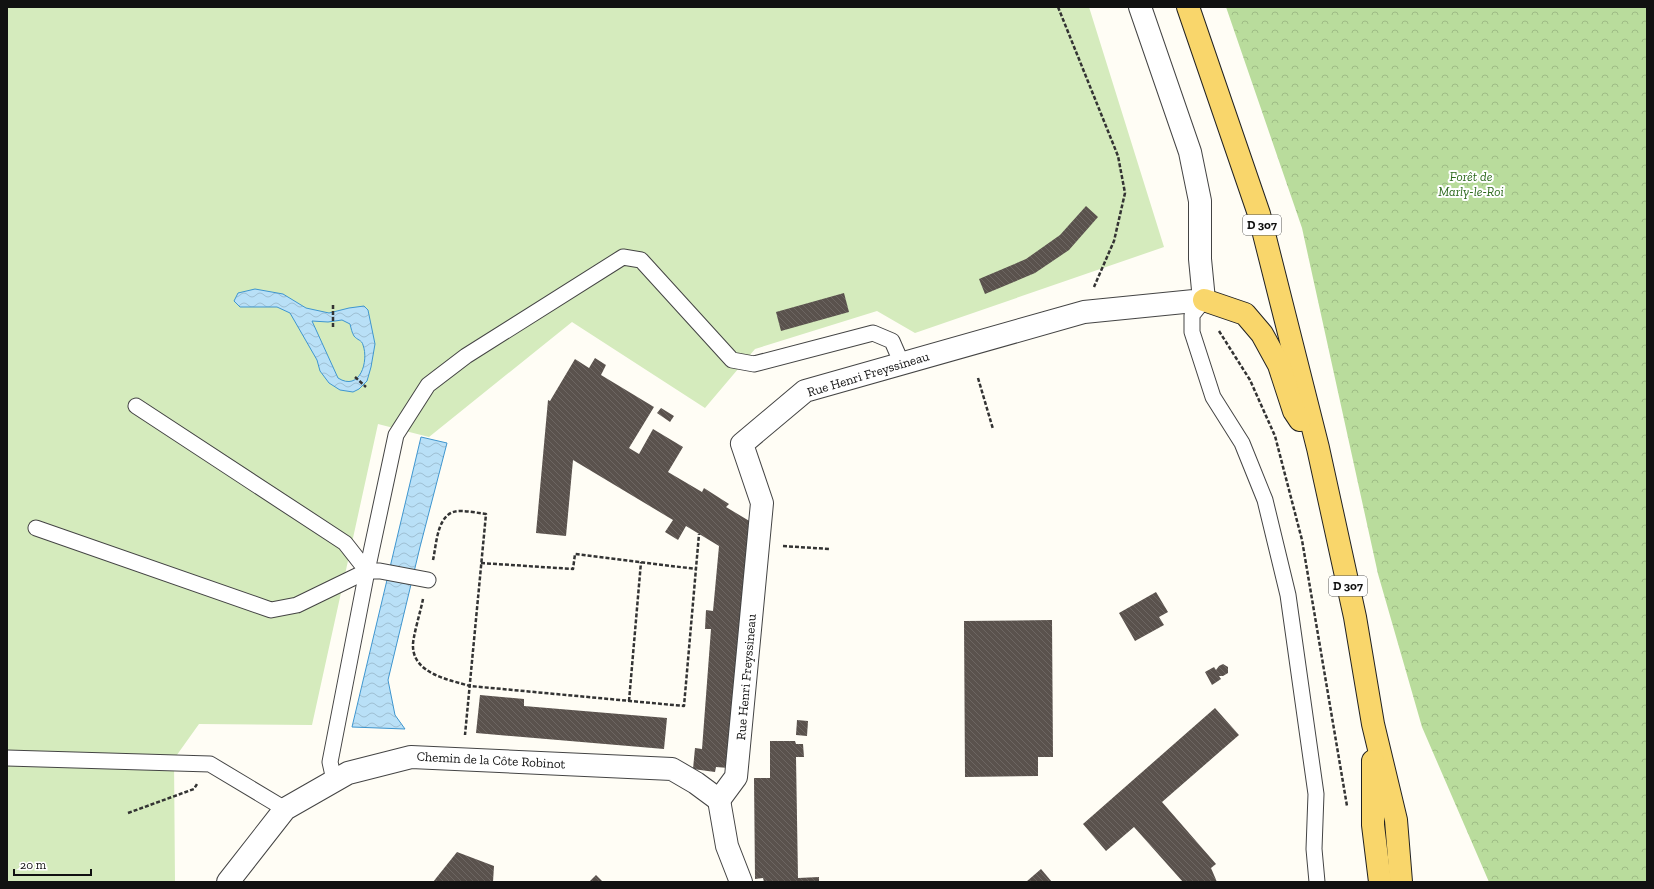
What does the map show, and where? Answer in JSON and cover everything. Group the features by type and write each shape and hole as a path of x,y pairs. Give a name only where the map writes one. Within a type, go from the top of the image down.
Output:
{"main road":[{"name":"D 307","path":"1188,7 1259,214 1318,448 1355,617 1373,724 1396,820 1401,882"},
{"path":"1204,300 1245,314 1262,334 1279,365 1294,411 1318,448"},
{"name":"D 307","path":"1373,724 1373,825 1380,882"}],"street":[{"path":"1140,7 1190,152 1200,202 1200,259 1204,300"},
{"name":"Rue Henri Freyssineau","path":"719,800 736,777 762,503 742,444 805,391 1084,312 1204,300"},
{"name":"Chemin de la Côte Robinot","path":"228,882 285,809 348,773 411,756 672,768 719,800"},
{"path":"719,800 727,846 741,882"}],"lane":[{"path":"334,780 330,762 374,571 396,435 428,385 466,356 623,257 641,260 732,360 754,364 873,333 892,341 902,364"},
{"path":"1204,300 1192,316 1192,332 1213,397 1242,443 1265,500 1288,595 1316,794 1314,849 1317,882"},
{"path":"136,406 345,543 374,571"},
{"path":"36,528 271,610 297,605 374,571 422,579"},
{"path":"7,758 210,764 285,809"}],"path":[{"path":"1058,7 1118,156 1125,193 1114,241 1084,312"},
{"path":"333,305 333,327"},
{"path":"354,377 366,387"},
{"path":"978,378 993,428"},
{"path":"463,759 470,686 481,563 486,514 460,511 449,513 442,520 422,579 412,647 419,664 440,677 470,686 684,706 699,534"},
{"path":"758,545 830,549"},
{"path":"481,563 574,569 575,554 696,569"},
{"path":"629,701 641,562"},
{"path":"128,812 194,789 210,764"}],"green space":[{"path":"7,7 1089,7 1164,247 915,333 877,311 755,349 705,408 572,322 429,437 378,424 312,725 199,724 174,759 175,882 7,882"},
{"name":"Forêt de Marly-le-Roi","path":"1226,7 1647,7 1647,882 1489,882 1422,727 1378,574 1302,228"}],"water":[{"path":"255,289 283,294 306,308 329,313 364,306 368,310 375,344 367,381 359,389 353,392 340,390 329,383 320,371 317,360 290,313 277,307 240,307 234,301 238,293","holes":["342,320 350,324 354,336 362,343 365,352 365,359 364,366 357,378 352,381 346,381 338,378 312,321 328,322"]},
{"path":"421,437 447,443 388,680 395,715 405,729 352,727"}],"building":[{"path":"1086,206 1098,217 1069,250 1035,273 985,294 979,279 1026,259 1060,235"},
{"path":"844,293 849,312 781,331 776,312"},
{"path":"595,358 606,365 601,375 654,407 629,448 639,454 653,429 683,447 668,472 702,492 704,488 729,504 726,507 751,522 729,768 716,767 715,772 693,769 695,748 702,749 711,629 705,629 706,610 713,611 719,546 686,526 678,540 665,532 673,520 573,460 566,536 536,533 548,400 550,401 575,359 589,368"},
{"path":"661,408 674,416 670,422 657,413"},
{"path":"1156,592 1168,612 1159,617 1164,625 1135,641 1119,613"},
{"path":"1052,620 1053,757 1038,757 1038,776 965,777 964,621"},
{"path":"1223,664 1228,667 1228,673 1223,676 1219,676 1221,679 1212,685 1205,672 1214,667 1216,670"},
{"path":"480,695 524,699 524,706 667,718 664,749 476,733"},
{"path":"1215,708 1239,735 1162,802 1216,864 1211,868 1217,882 1183,882 1134,827 1106,851 1083,824"},
{"path":"797,720 808,721 807,736 796,735"},
{"path":"770,741 795,741 796,744 803,744 804,757 796,757 798,878 819,877 819,882 764,882 763,878 755,879 754,778 770,778"},
{"path":"457,852 494,866 493,882 433,882"},
{"path":"1041,869 1052,882 1026,882"},
{"path":"596,875 603,882 589,882"}]}
